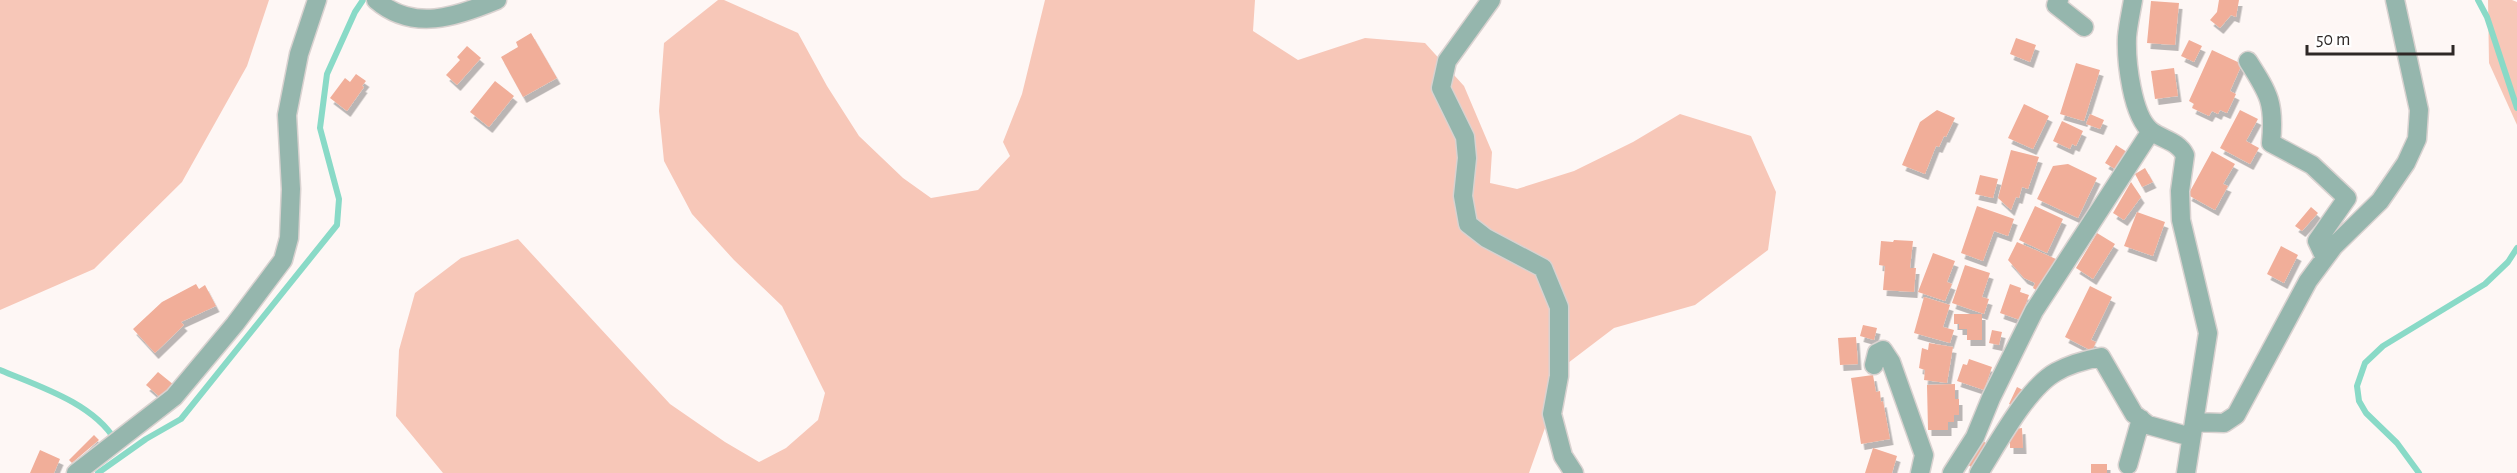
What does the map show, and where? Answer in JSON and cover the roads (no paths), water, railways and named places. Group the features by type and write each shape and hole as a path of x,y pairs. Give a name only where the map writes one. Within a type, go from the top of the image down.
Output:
{"street":[{"path":"76,473 174,397 235,324 283,260 289,238 291,189 287,115 299,54 316,0"},
{"path":"382,5 406,18 419,20 453,16 497,0"},
{"path":"1491,0 1447,61 1441,88 1465,137 1467,158 1462,196 1468,224 1486,238 1543,268 1559,307 1559,376 1552,414 1563,456 1574,473"},
{"path":"2059,0 2056,5 2084,27"},
{"path":"2133,0 2127,39 2134,102 2140,117 2151,131 2178,145 2184,155 2180,191 2181,220 2208,333 2186,473"},
{"path":"1979,473 2034,391 2054,373 2077,362 2100,357 2134,414 2148,425 2192,430 2224,423 2236,415 2308,281 2334,246 2380,201 2406,163 2417,139 2419,110 2395,0"},
{"path":"2248,61 2267,91 2274,115 2271,142 2312,165 2347,198 2317,241 2325,258"},
{"path":"1952,473 1975,437 1991,398 2034,311 2151,131"},
{"path":"1874,365 1877,353 1883,350 1891,362 1924,455 1920,473"},
{"path":"2128,465 2141,419"}],"waterway":[{"path":"98,473 146,439 181,419 337,225 339,199 320,128 327,74 355,12 363,0"},
{"path":"2478,0 2487,17 2517,108"},
{"path":"2419,473 2397,443 2366,413 2359,401 2357,386 2365,363 2383,346 2485,284 2508,262 2517,248"},
{"path":"0,370 47,389 79,406 105,427 115,440"}]}
